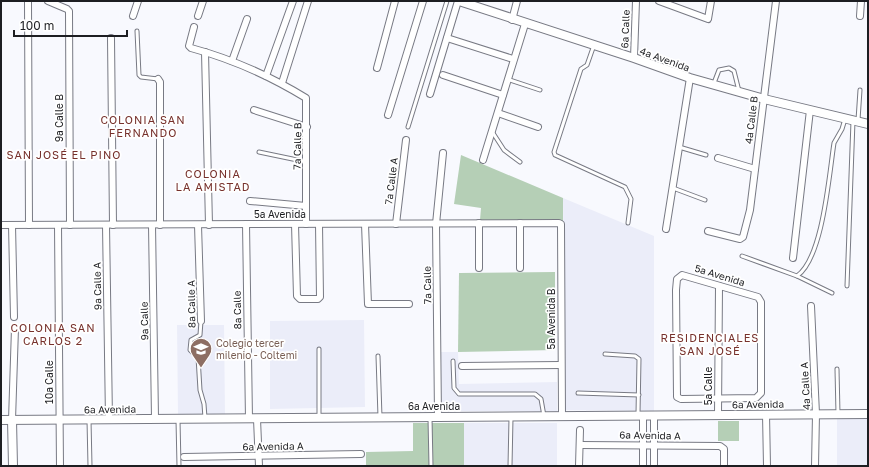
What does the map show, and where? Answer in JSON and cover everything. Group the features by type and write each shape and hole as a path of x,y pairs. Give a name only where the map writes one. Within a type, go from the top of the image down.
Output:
{"street":[{"path":"28,1 29,225"},
{"name":"9a Calle B","path":"48,1 69,11 70,225"},
{"path":"133,16 138,1"},
{"path":"198,16 202,1"},
{"path":"266,76 293,1"},
{"path":"194,27 189,46 191,48 232,61 282,83 308,1"},
{"path":"377,68 395,1"},
{"path":"388,115 423,1"},
{"path":"430,94 459,1"},
{"name":"4a Avenida","path":"459,1 512,20 594,45 713,85 868,124"},
{"path":"512,20 517,1"},
{"name":"6a Calle","path":"634,58 636,1"},
{"path":"660,1 706,19 709,17 711,1"},
{"name":"4a Calle B","path":"708,231 740,239 743,237 750,210 776,1"},
{"path":"860,16 862,1"},
{"path":"232,61 247,19"},
{"path":"483,160 525,24"},
{"name":"9a Calle A","path":"109,419 111,38"},
{"path":"447,38 513,60"},
{"path":"205,52 209,224"},
{"path":"443,75 502,95"},
{"path":"666,229 690,78"},
{"path":"158,79 160,82 160,225"},
{"name":"7a Calle B","path":"282,83 306,98 306,224"},
{"path":"254,110 307,127"},
{"path":"793,258 810,110"},
{"path":"498,113 538,127"},
{"name":"7a Calle A","path":"396,224 406,140"},
{"name":"7a Calle","path":"434,416 436,224 443,153"},
{"path":"718,158 755,169"},
{"path":"250,201 306,206"},
{"path":"478,268 479,223"},
{"path":"520,223 520,268"},
{"name":"5a Avenida","path":"1,225 559,223"},
{"name":"5a Avenida B","path":"559,223 561,224 562,416"},
{"name":"8a Calle A","path":"198,224 201,321"},
{"name":"8a Calle","path":"246,224 253,419 259,456 259,466"},
{"path":"295,224 297,296 300,299 318,299 320,297 319,224"},
{"path":"365,224 368,304 409,304"},
{"path":"12,225 14,317"},
{"name":"10a Calle","path":"58,225 60,466"},
{"name":"9a Calle","path":"152,225 155,418"},
{"name":"5a Avenida","path":"685,275 719,286 758,297 761,302 761,393 756,398 681,399 677,397 676,393 678,276 685,275"},
{"name":"5a Calle","path":"718,415 719,286"},
{"name":"4a Calle A","path":"811,306 816,414 815,466"},
{"path":"13,466 12,420 15,328"},
{"path":"462,366 561,365"},
{"path":"766,414 767,466"},
{"name":"6a Avenida","path":"1,420 868,414"},
{"path":"641,416 643,466"},
{"path":"654,416 654,466"},
{"path":"580,430 580,466"},
{"name":"6a Avenida A","path":"580,445 720,446 724,449 724,466"},
{"name":"6a Avenida A","path":"184,457 361,454"}],"lane":[{"path":"408,127 446,1"},
{"path":"137,31 139,75 141,77 158,79"},
{"path":"594,45 587,65 581,69 554,152 555,155 625,187 631,199 628,223"},
{"path":"713,85 719,70 729,68 734,71 739,92"},
{"path":"508,79 540,90"},
{"path":"847,286 852,120 860,90"},
{"path":"797,276 803,271 816,247 834,143 842,129 852,120"},
{"path":"492,132 504,150 520,162"},
{"path":"679,147 706,155"},
{"path":"259,152 307,162"},
{"path":"673,188 705,200"},
{"path":"742,256 797,276 832,293"},
{"name":"8a Calle A","path":"201,321 200,335 191,340 190,350 196,353 198,357 200,390 204,404 205,418"},
{"path":"319,349 319,418"},
{"path":"604,354 635,356 639,359 639,395 641,416"},
{"path":"378,356 380,417"},
{"path":"453,361 454,388 459,394 535,394 541,399 544,416"},
{"path":"837,369 838,414"},
{"path":"578,393 639,395"},
{"path":"431,466 434,416"},
{"path":"510,466 511,416"},
{"path":"178,418 179,466"},
{"path":"90,420 90,466"}],"shaded area":[{"path":"563,198 654,236 654,411 565,410"},
{"path":"364,320 365,407 270,409 270,321"},
{"name":"Colegio tercer milenio - Coltemi","path":"177,325 224,325 225,414 178,414"},
{"path":"440,352 458,352 459,384 557,382 557,411 442,411"},
{"path":"837,418 868,418 868,466 837,466"},
{"path":"464,423 557,423 557,466 464,466"}],"green space":[{"path":"461,155 563,198 563,221 480,220 481,208 454,204"},
{"path":"555,272 555,350 458,352 459,273"},
{"path":"718,421 739,421 739,441 718,441"},
{"path":"413,423 464,423 464,466 366,466 366,452 413,451"}],"place":[{"name":"Colegio tercer milenio - Coltemi","path":"201,368"}],"district":[{"name":"COLONIA SAN FERNANDO","path":"143,126"},
{"name":"SAN JOSÉ EL PINO","path":"64,155"},
{"name":"COLONIA LA AMISTAD","path":"213,180"},
{"name":"COLONIA SAN CARLOS 2","path":"53,334"},
{"name":"RESIDENCIALES SAN JOSÉ","path":"710,344"}]}
